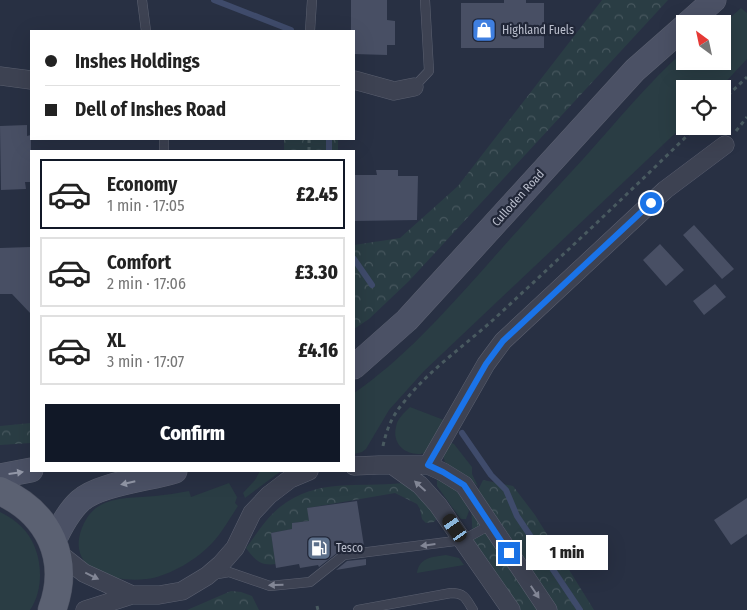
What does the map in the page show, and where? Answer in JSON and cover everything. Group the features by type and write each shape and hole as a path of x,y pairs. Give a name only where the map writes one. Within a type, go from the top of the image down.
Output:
{"main road":[{"name":"Culloden Road","path":"697,15 714,0"},
{"name":"Culloden Road","path":"355,366 406,320 635,70 676,34"},
{"path":"0,476 30,470"},
{"path":"54,547 64,520 81,500 95,492 171,472"},
{"path":"0,491 27,508 41,522 54,547 59,568 58,588 52,610"}],"street":[{"path":"0,76 30,80"},
{"path":"355,80 394,91 414,87"},
{"path":"428,465 486,364 503,341 665,190 725,145"},
{"path":"385,465 420,485 438,504 511,610"},
{"path":"355,466 428,465 464,485 548,610"},
{"path":"85,610 132,595 159,595 182,591 207,576 235,548 252,513 269,496 290,480 307,472"},
{"path":"54,547 84,573 132,595"}],"lane":[{"path":"142,0 146,30"},
{"path":"310,30 312,0"},
{"path":"414,87 429,71 425,0"},
{"path":"207,576 228,572 270,586 310,582 344,555 464,540 490,525"},
{"path":"358,610 460,593 473,610"}],"path":[{"path":"731,92 747,77"},
{"path":"385,465 388,425 404,401 425,379 488,324 688,135"}],"green space":[{"path":"602,0 668,0 409,281 369,319 355,328 355,245 400,238 458,186"},
{"path":"741,8 747,13 747,59 727,80 676,80 676,133 424,371 389,410 366,449 355,454 355,392 405,352 436,321 645,89 676,58 676,70 731,70 731,17"},
{"path":"284,140 338,140 338,150 284,150"},
{"path":"410,407 449,422 428,452 422,454 415,454 404,450 399,446 395,434 398,421"},
{"path":"30,423 30,443 0,445 0,426"},
{"path":"449,442 454,444 472,467 472,474 478,486 445,462 443,456"},
{"path":"259,472 280,472 245,498 243,493"},
{"path":"437,479 452,486 461,496 469,511 466,519 459,517 437,486"},
{"path":"483,480 513,486 535,515 594,610 518,610 473,541 471,505"},
{"path":"229,483 237,497 235,503 238,506 216,539 183,566 157,577 131,580 103,574 83,560 79,548 80,534 87,518 99,506 112,500 189,491 191,497"},
{"path":"403,483 419,492 438,517 434,522 426,523 422,519 417,504 395,493 308,508 309,521 292,523 292,529 271,533 276,564 266,564 258,561 246,548 275,511 309,491 339,486"},
{"path":"0,512 13,519 23,528 34,544 39,563 40,583 35,602 30,610 0,610"},
{"path":"446,555 459,558 464,565 417,573 418,568 427,559"},
{"path":"231,591 252,596 259,610 187,610"}],"building":[{"path":"351,0 387,0 387,20 395,21 395,45 387,45 387,55 355,54 355,30 351,30"},
{"path":"504,0 526,0 526,3 544,3 544,48 461,48 461,3 504,3"},
{"path":"27,125 27,136 30,135 31,150 30,182 25,182 26,189 1,190 0,126"},
{"path":"376,170 398,170 398,176 418,176 417,220 355,221 355,175 377,175"},
{"path":"694,225 734,269 722,279 683,235"},
{"path":"660,244 684,270 666,286 643,260"},
{"path":"30,247 30,313 12,294 0,294 0,248"},
{"path":"715,284 726,297 704,315 693,301"},
{"path":"747,498 747,534 731,545 714,520"},
{"name":"Tesco","path":"357,501 364,546 341,550 319,567 318,565 300,568 299,564 276,568 271,533 292,529 292,523 309,521 307,508"},
{"path":"366,559 366,565 336,570 347,561"}],"waterway":[{"path":"214,0 291,30"},
{"path":"329,140 329,150"},
{"path":"355,260 372,285"},
{"path":"462,433 491,475 506,490 517,516 580,610"}],"place":[{"name":"Highland Fuels","path":"484,30"},
{"name":"Tesco","path":"319,548"}],"route":[{"path":"509,553 464,485 428,465 486,364 503,341 651,203"}]}
